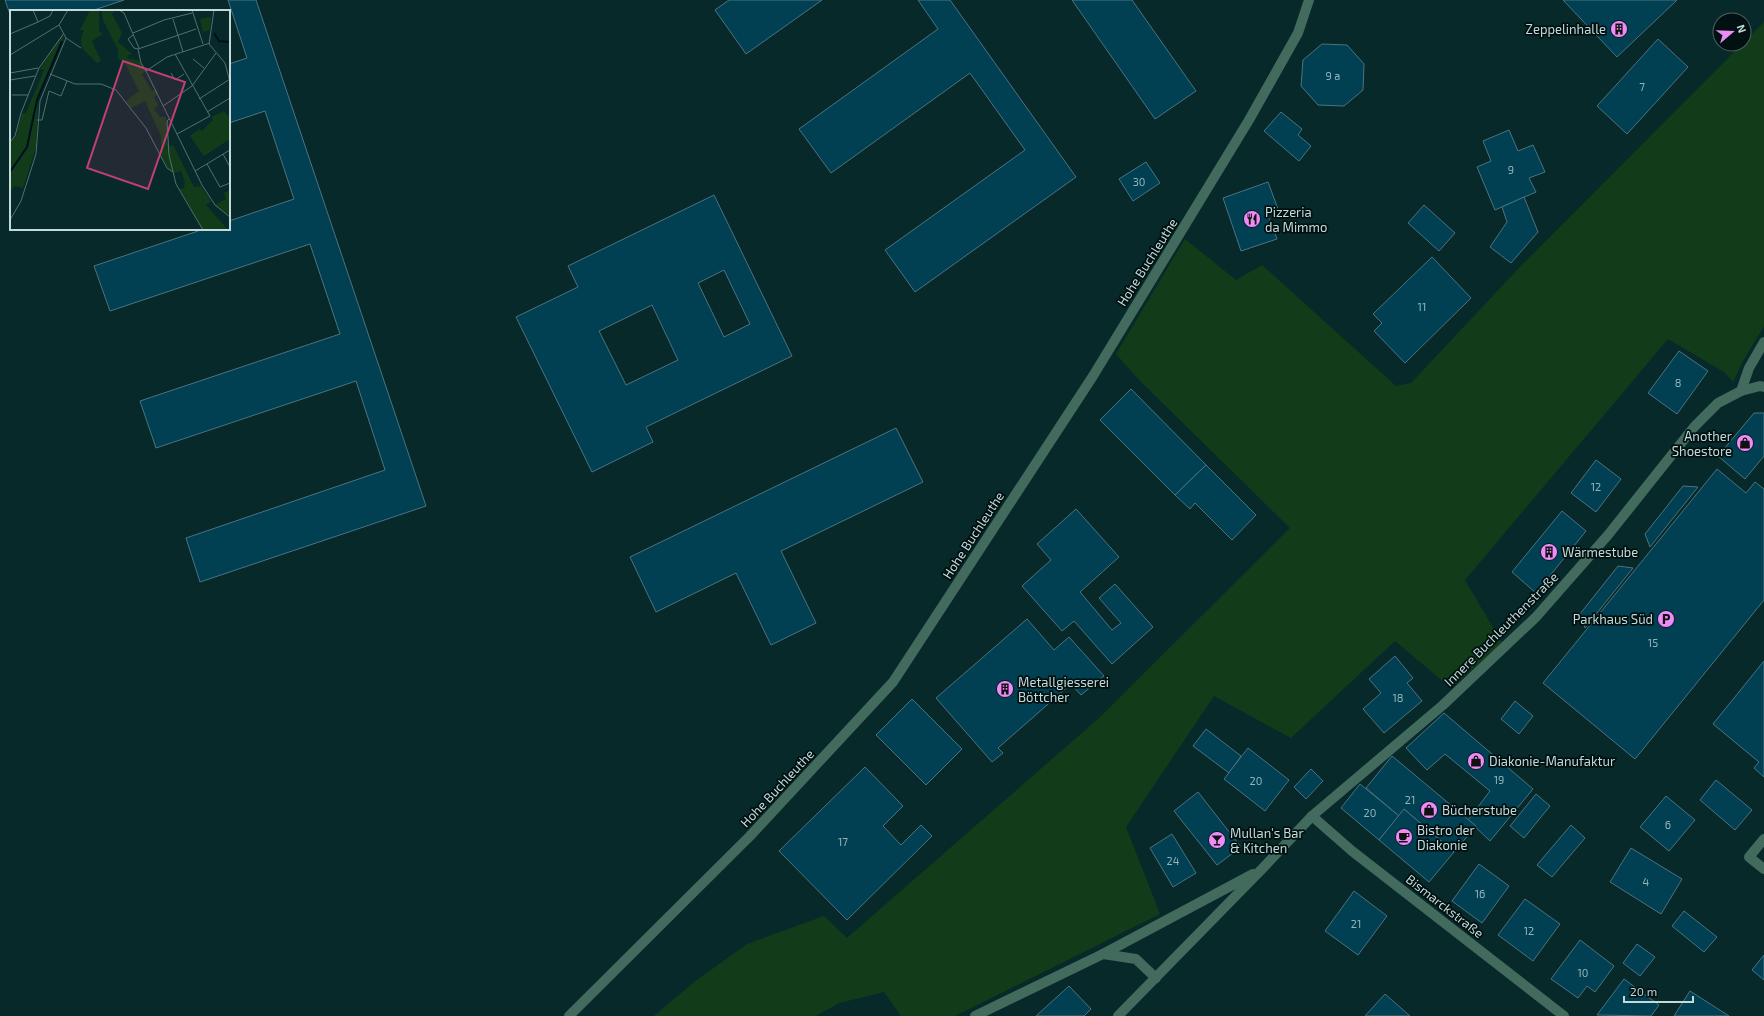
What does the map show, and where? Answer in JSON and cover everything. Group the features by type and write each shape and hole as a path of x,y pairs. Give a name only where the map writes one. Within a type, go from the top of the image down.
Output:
{"street":[{"name":"Hohe Buchleuthe","path":"569,1016 750,836 893,682 1093,376 1245,127 1298,34 1309,0"},
{"path":"1741,391 1749,368 1764,342"},
{"name":"Innere Buchleuthenstraße","path":"1118,1016 1262,870 1312,816 1443,705 1536,617 1608,535 1694,427 1718,403 1741,391 1760,386 1764,387"},
{"name":"Bismarckstraße","path":"1312,816 1352,851 1564,1016"},
{"path":"1764,839 1749,857 1764,869"},
{"name":"Innere Buchleuthenstraße","path":"975,1016 1103,954 1262,870"},
{"path":"1103,954 1136,959 1156,978"}],"green space":[{"path":"1764,22 1764,326 1743,361 1733,382 1724,372 1668,339 1465,580 1502,643 1451,688 1395,641 1291,738 1214,696 1126,827 1160,914 955,1016 901,1016 884,992 839,1003 816,1016 654,1016 693,983 747,944 824,916 847,938 1099,718 1290,528 1139,380 1116,354 1185,239 1236,280 1262,265 1396,386 1411,383 1517,270 1734,52 1752,52 1752,34"}],"building":[{"path":"5,0 124,0 94,10 10,10 10,14"},
{"path":"228,0 256,0 426,506 200,582 186,538 385,470 356,381 156,448 140,401 340,334 310,244 110,311 94,266 201,230 230,230 230,221 294,199 265,111 230,123 230,64 247,58"},
{"path":"729,0 822,0 746,54 715,10"},
{"path":"918,0 950,0 1076,177 915,292 885,250 1025,150 970,73 831,173 799,129 938,29"},
{"path":"1072,0 1132,0 1196,91 1155,119"},
{"name":"Zeppelinhalle","path":"1563,0 1677,0 1617,57"},
{"path":"1658,39 1688,67 1627,134 1597,106"},
{"path":"1322,44 1347,45 1364,64 1363,90 1344,106 1318,105 1301,86 1303,60"},
{"path":"1281,112 1302,129 1298,135 1311,146 1299,161 1264,131"},
{"path":"1509,130 1518,151 1533,145 1545,172 1529,178 1536,192 1495,210 1477,167 1491,161 1483,141"},
{"path":"1146,162 1160,183 1133,201 1119,179"},
{"path":"1268,182 1278,209 1267,213 1277,239 1241,251 1223,198"},
{"path":"714,195 792,356 646,427 653,442 592,472 516,317 578,287 568,266","holes":["724,270 750,324 724,337 698,283","652,305 678,360 626,385 599,331"]},
{"path":"1524,197 1538,232 1511,263 1490,247 1507,222 1502,207"},
{"path":"1424,205 1455,233 1439,251 1408,223"},
{"path":"1432,257 1471,298 1405,363 1374,331 1382,323 1373,314"},
{"path":"1679,351 1708,371 1677,414 1648,393"},
{"path":"1131,389 1206,465 1175,495 1100,420"},
{"path":"1754,413 1764,413 1764,456 1745,479 1718,456"},
{"path":"896,428 923,482 781,551 816,623 771,645 736,573 656,612 630,557"},
{"path":"1596,460 1621,479 1596,512 1571,493"},
{"path":"1206,465 1256,515 1232,540 1195,503 1190,509 1175,495"},
{"path":"1717,469 1746,493 1755,482 1764,489 1764,600 1635,759 1543,683"},
{"path":"1683,486 1698,487 1650,547 1645,534"},
{"path":"1076,509 1119,557 1080,592 1112,630 1121,623 1099,598 1115,584 1153,627 1112,664 1074,621 1062,631 1022,586 1051,560 1037,544"},
{"name":"Wärmestube","path":"1562,511 1586,531 1536,593 1512,572"},
{"path":"1618,566 1633,568 1585,628 1580,614"},
{"name":"Metallgiesserei Böttcher","path":"1027,619 1054,650 1069,637 1104,676 1081,695 1071,684 998,748 1003,753 992,762 936,698"},
{"path":"1395,656 1413,678 1407,683 1422,701 1384,733 1363,709 1381,693 1369,679"},
{"path":"1764,661 1764,777 1754,768 1759,762 1713,724"},
{"path":"912,699 962,749 926,785 876,735"},
{"path":"1515,701 1533,716 1519,734 1501,719"},
{"path":"1444,713 1533,789 1490,841 1468,820 1490,791 1445,754 1427,770 1406,748"},
{"path":"1206,729 1241,756 1229,773 1193,746"},
{"path":"1248,748 1289,780 1265,811 1224,779"},
{"path":"1392,756 1476,826 1454,852 1404,809 1399,816 1366,788"},
{"path":"865,767 903,806 883,826 901,845 921,825 932,836 847,920 779,851"},
{"path":"1311,769 1323,781 1306,799 1294,787"},
{"path":"1716,780 1752,810 1735,830 1700,800"},
{"path":"1360,784 1399,816 1379,840 1341,808"},
{"path":"1198,792 1241,847 1217,865 1174,811"},
{"path":"1536,794 1550,806 1524,838 1510,826"},
{"path":"1666,796 1695,820 1669,851 1640,827"},
{"path":"1404,809 1454,852 1429,882 1379,840"},
{"path":"1571,825 1585,838 1552,877 1537,865"},
{"path":"1172,834 1196,873 1173,887 1150,848"},
{"path":"1631,848 1682,879 1661,914 1610,882"},
{"path":"1479,864 1509,886 1482,923 1452,901"},
{"path":"1354,891 1387,916 1358,955 1325,931"},
{"path":"1525,899 1560,924 1533,961 1498,935"},
{"path":"1684,911 1717,937 1704,952 1672,926"},
{"path":"1580,940 1614,966 1595,992 1587,986 1578,998 1551,979"},
{"path":"1637,944 1655,957 1640,976 1623,963"},
{"path":"1764,955 1764,980 1752,970"},
{"path":"1624,979 1659,1005 1651,1016 1597,1015"},
{"path":"1069,986 1091,1009 1084,1016 1036,1016"},
{"path":"1690,991 1729,1016 1674,1016"},
{"path":"1385,994 1410,1016 1365,1016"}],"place":[{"name":"Zeppelinhalle","path":"1619,29"},
{"name":"Pizzeria da Mimmo","path":"1252,219"},
{"name":"Another Shoestore","path":"1745,443"},
{"name":"Wärmestube","path":"1549,552"},
{"name":"Parkhaus Süd","path":"1666,619"},
{"name":"Metallgiesserei Böttcher","path":"1005,689"},
{"name":"Diakonie-Manufaktur","path":"1476,761"},
{"name":"Bücherstube","path":"1429,810"},
{"name":"Bistro der Diakonie","path":"1404,837"},
{"name":"Mullan's Bar & Kitchen","path":"1217,840"}]}
